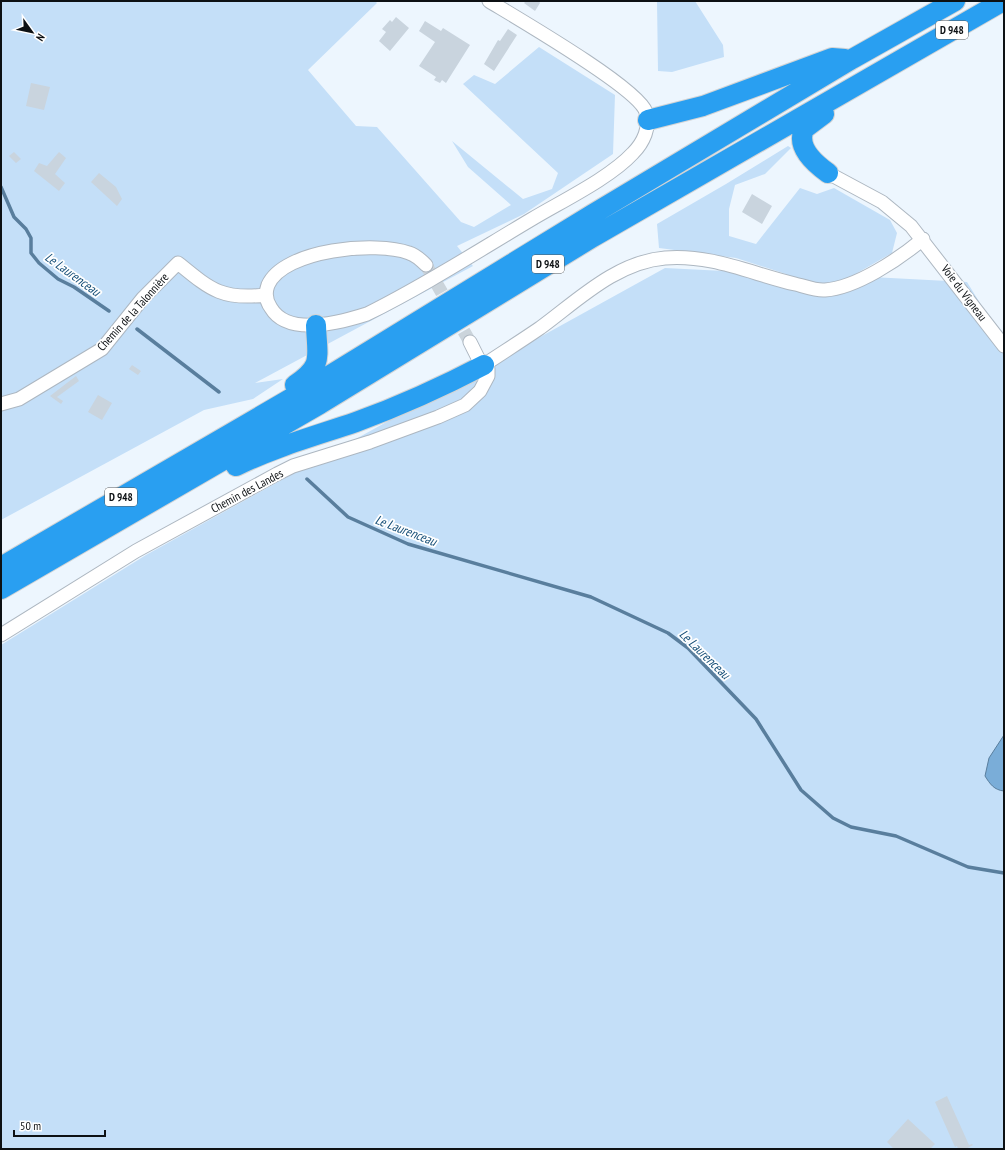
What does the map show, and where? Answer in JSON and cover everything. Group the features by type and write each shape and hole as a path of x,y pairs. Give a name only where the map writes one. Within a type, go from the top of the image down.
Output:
{"highway":[{"name":"D 948","path":"1,567 241,428 593,214 852,60 955,1"},
{"name":"D 948","path":"1,588 320,404 593,237 901,58 1003,1"},
{"path":"648,120 702,106 832,58 852,60"},
{"path":"828,173 808,155 802,140 804,129 816,118 887,78 901,58"},
{"path":"241,428 256,410 309,376 314,370 317,363 316,325"},
{"path":"198,475 217,475 279,447 375,414 440,388 484,365"}],"street":[{"path":"426,265 409,253 398,250 360,248 325,252 294,263 284,269 269,285 266,295 273,312 280,317 303,325 338,323 353,319 386,305 588,186 634,153 646,134 648,120 646,112 642,105 623,86 490,1"},
{"name":"Voie du Vigneau","path":"828,173 882,202 912,226 1004,346"},
{"path":"470,342 480,362 484,365 539,329 598,285 629,268 664,258 691,258 718,262 823,291 844,286 866,278 923,239"},
{"name":"Chemin de la Talonnière","path":"1,404 19,399 102,350 143,298 178,263 198,280 224,294 243,298 266,295"},
{"name":"Chemin des Landes","path":"1,635 136,551 293,466 370,442 438,417 465,405 480,391 488,376 488,369 484,365"}],"shaded area":[{"path":"1,1 375,1 377,3 308,70 356,126 377,127 461,222 474,227 511,205 468,167 452,141 523,199 552,189 558,173 463,84 474,75 495,84 539,47 615,95 613,154 524,214 457,246 473,266 255,383 283,379 253,399 204,410 1,520"},
{"path":"657,1 695,1 723,45 724,57 672,72 658,71"},
{"path":"788,146 791,148 765,174 735,185 729,209 729,236 756,244 800,188 817,194 834,188 890,220 897,233 892,253 852,276 967,282 1004,342 1004,1149 1,1149 1,645 146,555 665,268 786,274 736,258 659,248 657,224"}],"water":[{"path":"1004,735 1004,791 993,786 985,776 989,758"}],"building":[{"path":"526,1 539,1 540,3 535,11 524,3"},
{"path":"396,17 409,28 390,51 379,41 386,32 382,29 390,20 392,22"},
{"path":"425,21 441,31 443,28 470,45 446,83 442,80 440,83 434,80 436,77 419,66 435,42 419,31"},
{"path":"508,29 517,35 494,71 484,64 498,40 500,41"},
{"path":"31,83 50,87 44,110 26,106"},
{"path":"14,152 21,159 16,163 9,156"},
{"path":"59,152 66,158 55,174 65,183 59,191 34,171 39,163 47,166"},
{"path":"99,173 116,187 122,199 117,206 91,182"},
{"path":"752,194 772,206 762,224 742,212"},
{"path":"132,365 141,371 138,375 129,369"},
{"path":"76,376 79,381 57,397 63,401 61,404 50,396"},
{"path":"98,395 112,403 102,420 88,412"},
{"path":"947,1096 969,1145 973,1145 966,1149 958,1149 957,1146 955,1147 935,1102"},
{"path":"908,1119 935,1144 930,1149 894,1149 887,1142"}],"waterway":[{"name":"Le Laurenceau","path":"1,187 14,217 26,229 31,238 31,253 39,263 58,279 74,287 109,311"},
{"name":"Le Laurenceau","path":"137,329 219,392"},
{"name":"Le Laurenceau","path":"307,479 348,517 408,544 591,597 668,633 688,648 756,719 801,790 833,818 851,827 896,836 968,867 1004,873"}],"tunnel":[{"path":"426,265 470,342"}]}
